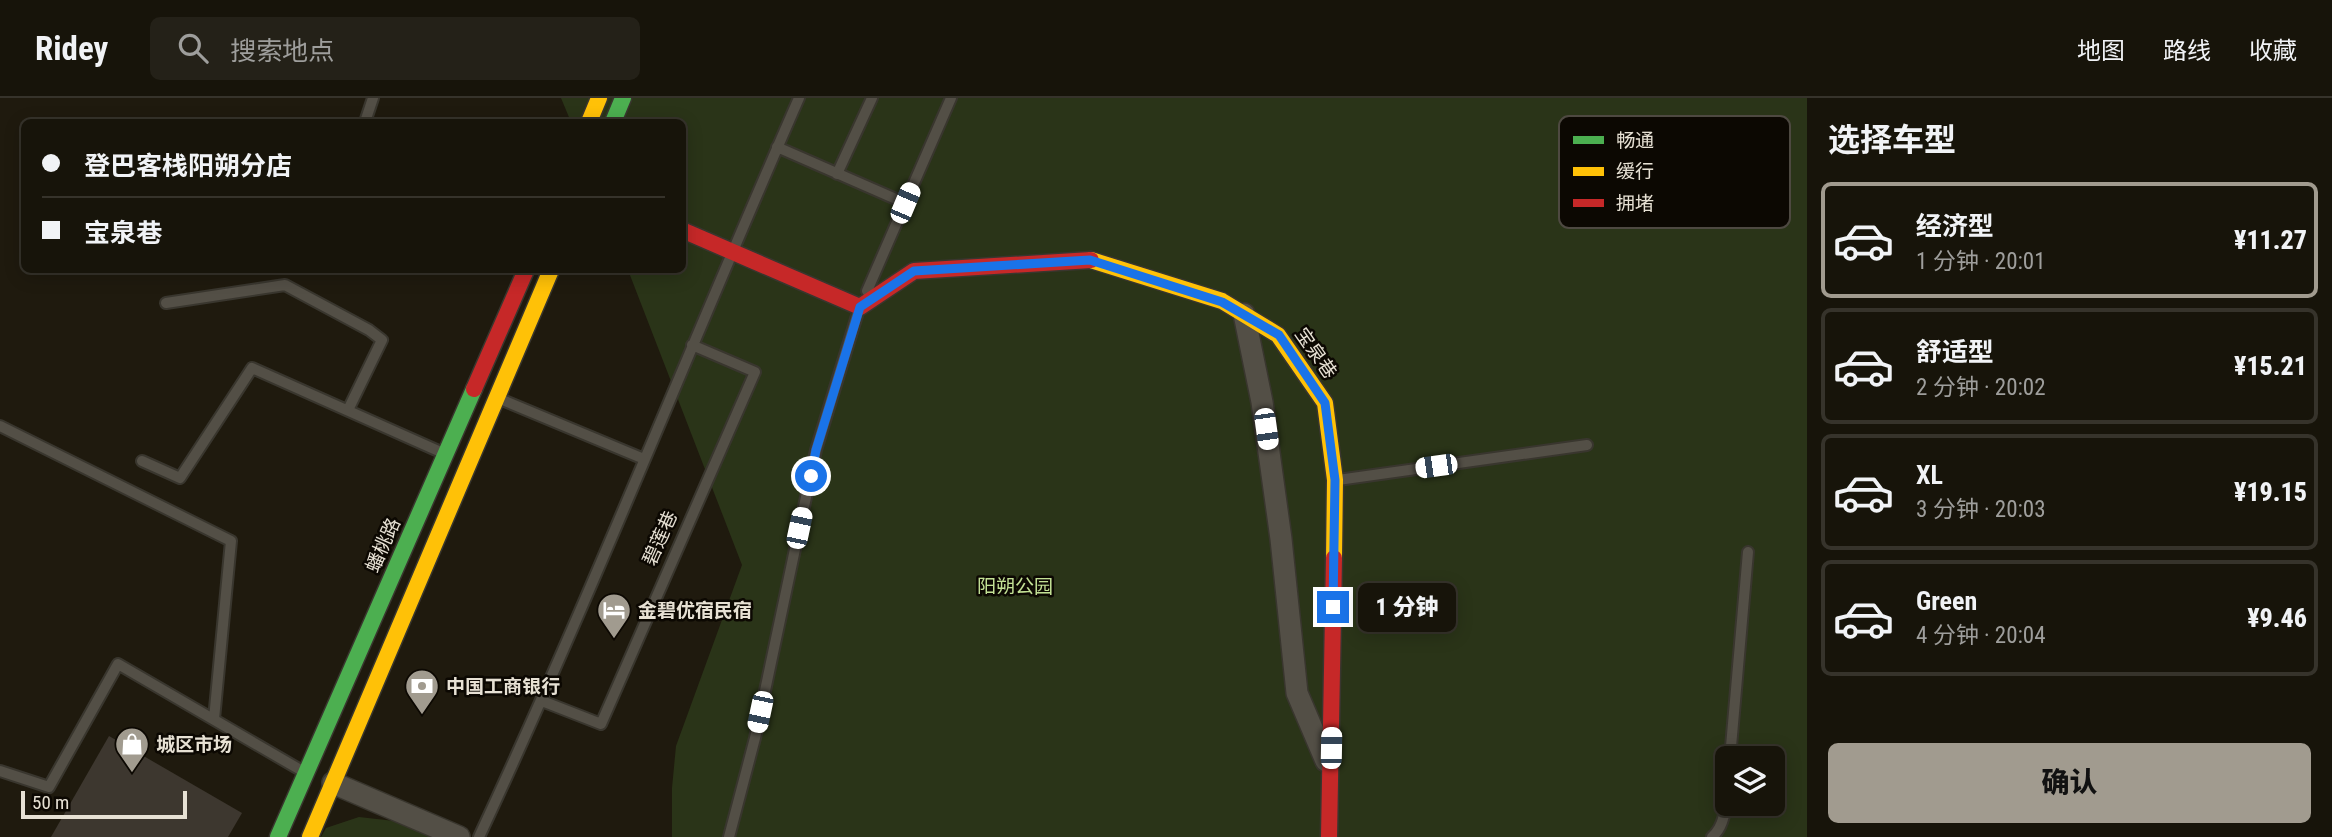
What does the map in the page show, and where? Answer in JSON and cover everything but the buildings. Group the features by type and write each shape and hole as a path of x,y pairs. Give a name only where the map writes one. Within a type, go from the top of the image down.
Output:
{"main road":[{"path":"590,119 599,98"},
{"path":"614,119 624,98"},
{"path":"686,232 860,307"},
{"name":"宝泉巷","path":"860,307 914,271 1090,260 1222,302 1279,335 1325,403 1335,480 1329,837"},
{"name":"蟠桃路","path":"278,837 525,273"},
{"path":"310,837 550,273"}],"street":[{"path":"1244,314 1262,402 1281,539 1297,693 1330,770"},
{"path":"333,783 459,837"}],"lane":[{"path":"366,119 373,98"},
{"path":"478,837 542,701 799,98"},
{"path":"837,174 872,98"},
{"path":"729,837 755,738 816,450 860,307 951,98"},
{"path":"777,147 905,203"},
{"path":"166,303 285,285 369,330 382,340 348,410"},
{"name":"碧莲巷","path":"542,701 601,724 755,372 692,345"},
{"path":"142,461 180,478 252,368 446,454"},
{"path":"497,398 644,458"},
{"path":"0,426 231,541 214,719"},
{"path":"1335,480 1587,445"},
{"path":"1731,746 1748,552"},
{"path":"0,771 49,787 118,664 307,773"},
{"path":"1712,837 1717,833 1723,816"}],"green space":[{"name":"阳朔公园","path":"561,98 1807,98 1807,837 672,837 672,788 676,746 742,565 629,273 686,273 686,119 570,119"},
{"path":"359,817 412,823 444,837 321,837 326,828"}],"traffic: fast":[{"path":"614,119 623,98"},
{"path":"278,837 474,389"}],"traffic: slow":[{"path":"590,119 599,98"},
{"path":"1091,260 1222,301 1278,335 1325,403 1335,480 1334,558"},
{"path":"310,837 550,273"}],"traffic: jam":[{"path":"686,232 860,307 914,271 1091,260"},
{"path":"474,389 525,273"},
{"path":"1329,837 1334,558"}],"place":[{"name":"金碧优宿民宿","path":"614,640"},
{"name":"中国工商银行","path":"422,716"},
{"name":"城区市场","path":"132,774"}],"route":[{"path":"811,476 816,450 860,307 914,271 1090,260 1222,302 1279,335 1325,403 1335,480 1333,607"}]}
